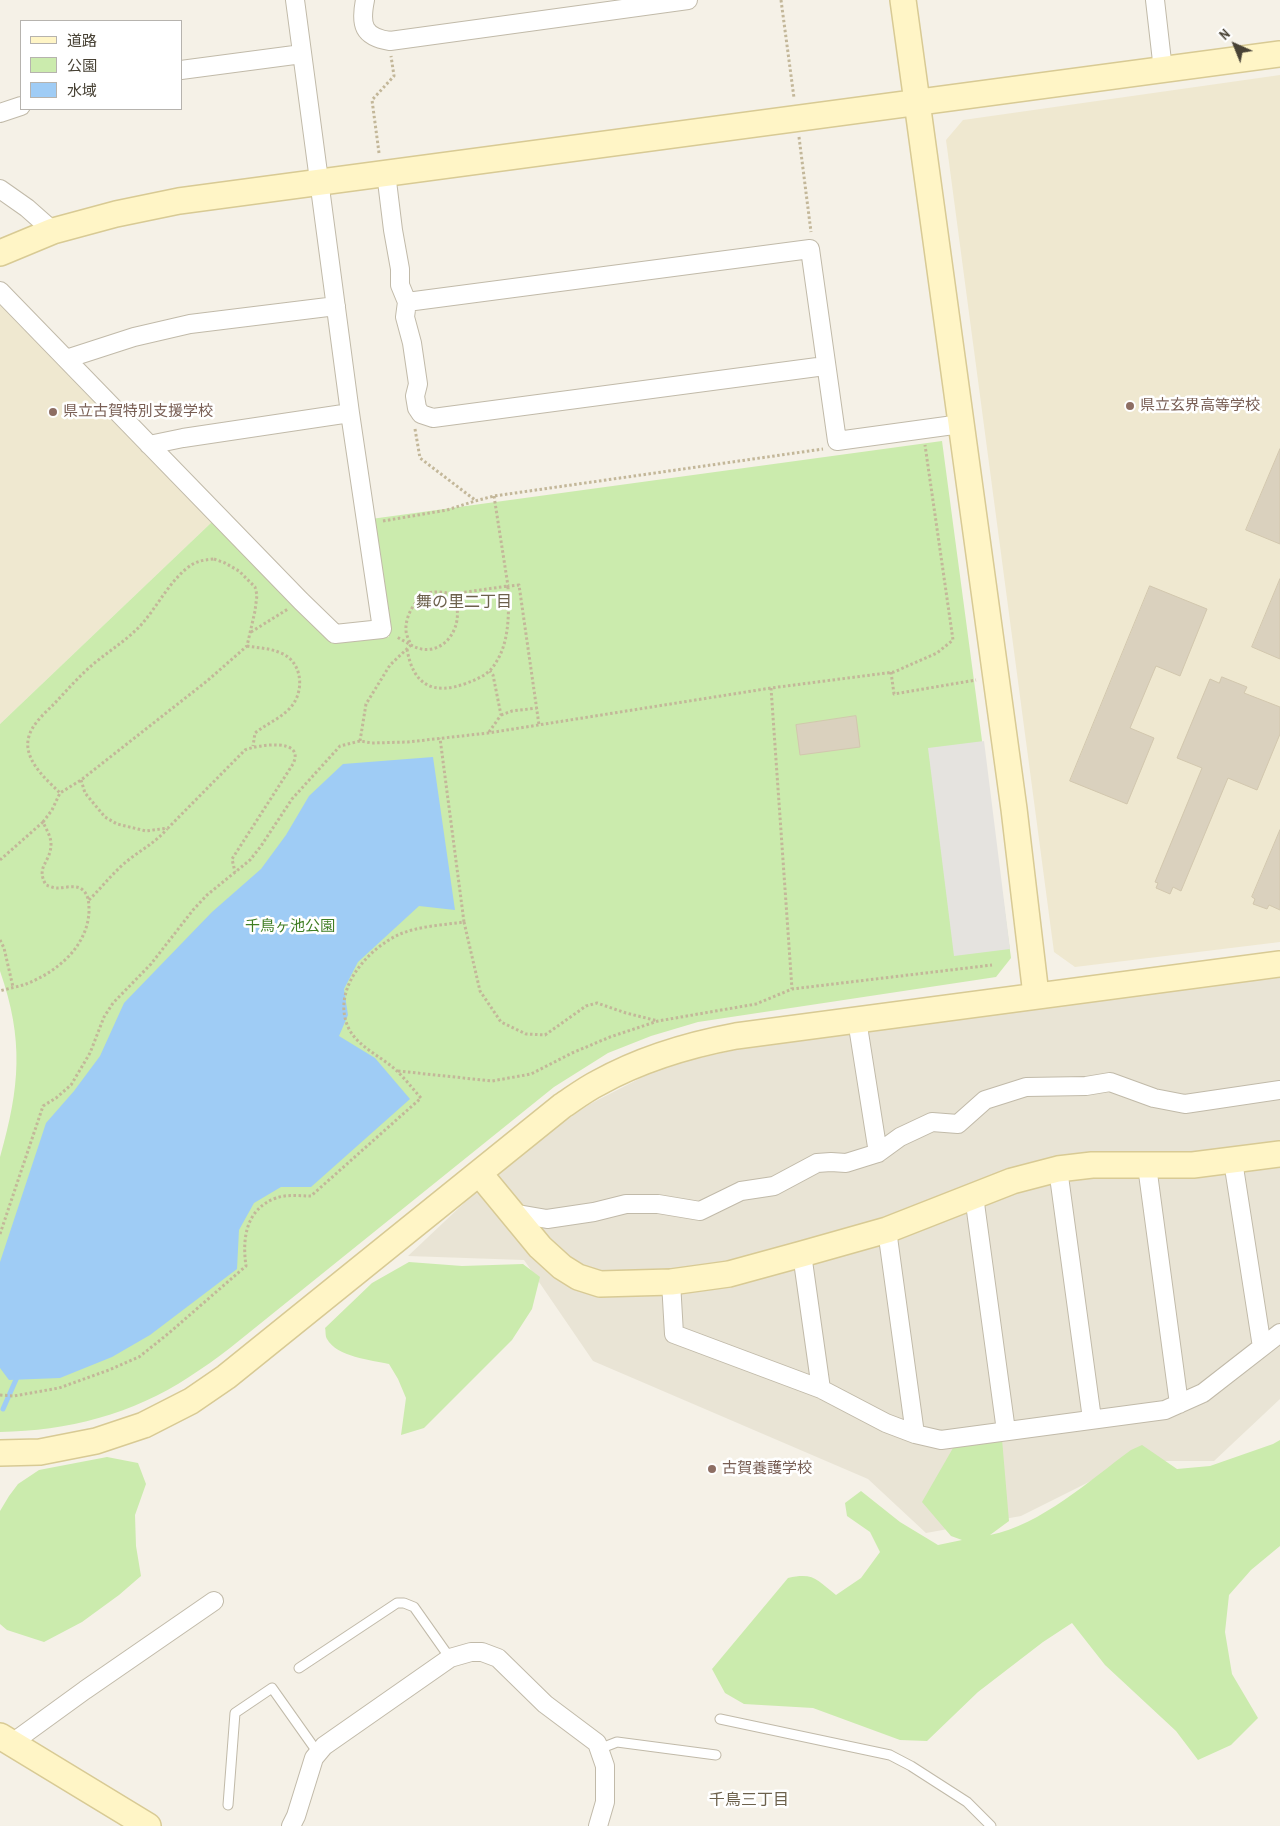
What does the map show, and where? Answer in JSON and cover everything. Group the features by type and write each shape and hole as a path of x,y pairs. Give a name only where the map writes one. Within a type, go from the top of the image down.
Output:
{"street":[{"path":"0,291 335,634 382,629 365,524 295,0"},
{"path":"365,0 364,26 369,35 377,39 390,41 688,0"},
{"path":"903,0 1014,809 1036,995"},
{"path":"1155,0 1163,70"},
{"path":"182,70 302,54"},
{"path":"0,253 53,230 179,201 1280,54"},
{"path":"0,112 20,106"},
{"path":"386,174 400,269 400,285 407,302 405,317 412,343 418,384 415,396 417,408 421,414 433,418 825,366"},
{"path":"0,189 53,230"},
{"path":"407,302 810,249 837,441 962,424"},
{"path":"66,359 134,337 190,324 336,306"},
{"path":"149,445 183,438 350,414"},
{"path":"0,1453 40,1452 96,1441 144,1425 191,1401 233,1371 562,1106 598,1083 643,1061 695,1044 727,1038 1036,995 1280,964"},
{"path":"857,1020 878,1153"},
{"path":"512,1212 547,1219 594,1212 626,1204 658,1204 700,1211 741,1191 774,1186 817,1163 846,1163 878,1153 900,1137 932,1122 958,1124 985,1100 1026,1087 1086,1086 1110,1082 1154,1098 1185,1104 1280,1090"},
{"path":"479,1173 540,1247 562,1267 578,1277 600,1284 671,1282 729,1274 887,1230 1012,1181 1058,1169 1092,1166 1193,1165 1280,1154"},
{"path":"1233,1161 1262,1347"},
{"path":"1147,1166 1178,1404"},
{"path":"1058,1169 1092,1419"},
{"path":"974,1196 1006,1431"},
{"path":"887,1230 915,1434"},
{"path":"802,1254 821,1389"},
{"path":"671,1282 674,1334 821,1389 886,1423 915,1434 941,1440 1165,1410 1203,1392 1280,1333"},
{"path":"148,1826 6,1740 85,1690 214,1601"},
{"path":"291,1826 296,1816 314,1758 324,1746 450,1658 471,1652 482,1652 498,1658 545,1704 597,1743 605,1766 606,1802 598,1826"}],"lane":[{"path":"299,1668 397,1603 404,1603 414,1607 450,1658"},
{"path":"228,1805 235,1713 272,1688 318,1753"},
{"path":"720,1719 890,1755 911,1766 967,1802 991,1826"},
{"path":"599,1749 616,1742 716,1755"}],"path":[{"path":"780,0 812,240 810,249"},
{"path":"386,174 379,155 372,100 394,76 390,41"},
{"path":"421,414 415,427 420,458 475,500"},
{"path":"0,1234 42,1106 56,1098 71,1085 90,1053 104,1017 113,1003 152,964 206,894 250,860 292,799 336,749 348,743 360,741 372,743 488,733 772,688 891,672 937,653 952,640 923,428"},
{"path":"365,524 447,510 475,500 494,496 822,450 837,441"},
{"path":"407,649 414,672 425,685 436,688 455,688 470,682 490,671 496,663 503,650 509,609 508,586 494,496"},
{"path":"0,860 43,822 60,794 81,780 207,682 247,646 257,595 255,586 247,577 225,563 214,559 195,562 186,568 142,625 126,640 96,662 36,722 28,737 31,758 42,775 60,794"},
{"path":"452,594 457,607 457,622 450,638 435,650 423,650 412,645 407,636 406,629 410,614 416,602 428,593 443,592 452,594 519,585 539,725"},
{"path":"251,632 301,601"},
{"path":"360,741 366,704 390,664 412,645"},
{"path":"247,646 282,653 291,659 301,684 298,695 289,709 255,733 253,746"},
{"path":"490,671 501,715"},
{"path":"891,672 894,694 996,677"},
{"path":"772,688 792,989"},
{"path":"488,733 501,715 512,711 537,708"},
{"path":"440,738 464,922 480,991 500,1022 526,1034 545,1035 586,1006 597,1004 658,1021"},
{"path":"89,900 131,858 158,840 236,757 253,746 269,744 286,746 295,754 295,759 232,859 235,872"},
{"path":"81,780 85,793 105,817 117,824 146,830 168,828"},
{"path":"0,990 26,984 53,970 77,948 88,926 89,900 82,889 76,887 56,888 46,885 42,877 41,869 47,860 51,844 50,834 43,822"},
{"path":"2,1395 14,1396 60,1388 139,1357 246,1266 244,1253 246,1230 253,1215 264,1205 276,1198 311,1196 421,1098 397,1071 359,1041 350,1030 345,1018 343,1002 354,973 373,953 392,938 421,928 464,922"},
{"path":"0,940 4,948 13,987"},
{"path":"397,1071 492,1081 531,1074 572,1053 610,1037 658,1021 756,1004 792,989 992,965"}],"shaded area":[{"name":"県立玄界高等学校","path":"1280,75 1280,942 1075,967 1054,952 946,140 963,120"},
{"name":"県立古賀特別支援学校","path":"0,303 213,521 0,724"},
{"path":"984,741 1010,949 954,956 928,748"},
{"path":"1280,972 1280,1399 1214,1461 1131,1461 1021,1516 926,1533 868,1479 593,1361 524,1260 408,1256 516,1154 590,1104 664,1066 771,1042"}],"green space":[{"name":"千鳥ヶ池公園","path":"942,441 1011,958 996,977 698,1022 651,1036 608,1053 554,1087 230,1348 189,1377 145,1401 99,1418 50,1428 0,1432 0,1157 12,1108 15,1086 16,1042 8,996 0,971 0,724 213,521 333,641 389,637 371,519"},
{"path":"409,1262 462,1266 523,1264 540,1277 532,1309 512,1340 424,1428 401,1435 406,1398 389,1364 355,1357 338,1350 327,1339 325,1328 372,1283"},
{"path":"1002,1439 1009,1521 990,1535 1009,1530 1046,1512 1131,1450 1142,1445 1177,1469 1210,1466 1280,1440 1280,1546 1251,1570 1229,1595 1225,1632 1232,1674 1258,1718 1231,1745 1198,1760 1176,1731 1105,1665 1072,1623 1043,1642 978,1692 927,1741 900,1740 813,1708 744,1704 725,1693 712,1669 788,1578 797,1576 810,1577 819,1581 836,1595 861,1578 880,1552 870,1532 847,1516 845,1503 861,1491 900,1522 938,1545 962,1540 951,1536 922,1502 953,1448"},
{"path":"107,1457 138,1463 146,1484 135,1515 136,1546 141,1576 82,1622 44,1642 7,1630 0,1624 0,1511 18,1484 39,1470"}],"water":[{"path":"433,757 455,910 419,906 358,962 344,989 348,1015 339,1036 375,1058 410,1099 311,1187 281,1187 254,1203 239,1230 237,1269 150,1335 112,1357 60,1378 9,1380 0,1368 0,1262 46,1123 74,1091 100,1056 124,1003 212,912 261,869 286,835 309,796 343,764"}],"building":[{"path":"1280,449 1280,544 1246,530"},
{"path":"1280,579 1280,659 1252,647"},
{"path":"1150,586 1207,609 1180,676 1156,666 1130,728 1154,738 1127,804 1070,781"},
{"path":"1222,677 1247,687 1244,693 1280,707 1280,734 1257,790 1228,778 1181,891 1173,887 1170,894 1156,888 1158,883 1155,882 1202,768 1177,758 1210,679 1219,683"},
{"path":"856,716 860,747 800,755 796,725"},
{"path":"1280,830 1280,910 1269,905 1267,909 1253,904 1255,899 1252,897"}],"waterway":[{"path":"3,1409 18,1375"}],"place":[{"name":"県立玄界高等学校","path":"1130,406"},
{"name":"県立古賀特別支援学校","path":"53,412"},
{"name":"古賀養護学校","path":"712,1469"}],"district":[{"name":"舞の里二丁目","path":"464,603"},
{"name":"千鳥三丁目","path":"749,1801"}]}
